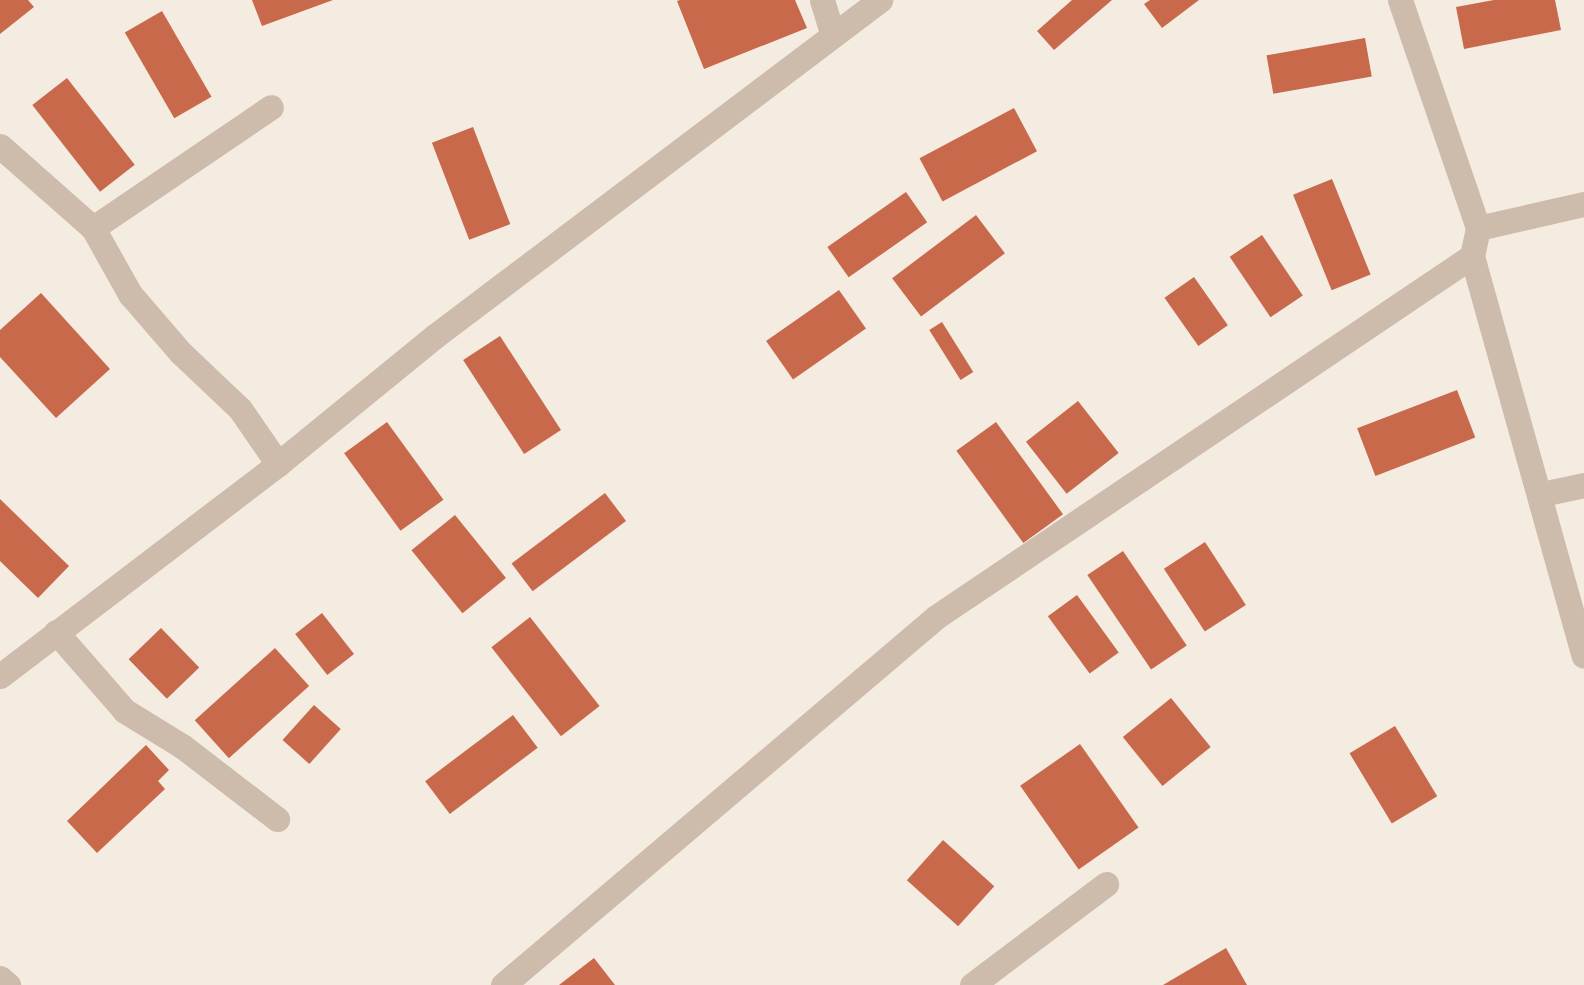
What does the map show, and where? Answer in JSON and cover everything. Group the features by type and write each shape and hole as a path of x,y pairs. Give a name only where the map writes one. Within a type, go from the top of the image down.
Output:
{"street":[{"path":"822,0 832,33"},
{"path":"0,676 278,464 435,336 880,0"},
{"path":"1400,0 1478,228 1472,256 1542,494 1584,656"},
{"path":"94,228 270,108"},
{"path":"0,146 94,228 130,294 181,353 240,409 278,464"},
{"path":"1478,228 1584,204"},
{"path":"503,985 936,618 1472,256"},
{"path":"1542,494 1584,484"},
{"path":"56,632 125,711 182,746 277,819"},
{"path":"972,985 1106,884"},
{"path":"0,978 8,985"}],"building":[{"path":"0,0 28,0 34,7 0,34"},
{"path":"252,0 333,0 262,26"},
{"path":"795,0 807,28 704,69 677,1"},
{"path":"1072,0 1112,0 1054,50 1037,31"},
{"path":"1150,0 1199,0 1162,28 1144,4"},
{"path":"1494,0 1555,0 1561,30 1464,49 1456,7"},
{"path":"162,11 212,97 174,118 125,32"},
{"path":"1365,38 1372,76 1273,94 1267,55"},
{"path":"67,78 135,165 100,192 32,105"},
{"path":"1014,108 1037,151 943,201 920,158"},
{"path":"473,127 510,224 469,240 432,143"},
{"path":"1332,179 1371,274 1332,290 1293,195"},
{"path":"906,192 927,222 849,277 827,247"},
{"path":"976,215 1005,253 921,317 892,278"},
{"path":"1262,235 1303,296 1270,317 1230,257"},
{"path":"1194,277 1228,325 1198,346 1165,298"},
{"path":"839,290 866,329 793,380 766,341"},
{"path":"41,293 110,369 56,418 0,357 0,330"},
{"path":"942,322 973,372 961,380 929,330"},
{"path":"500,336 561,430 524,454 463,360"},
{"path":"1457,390 1475,438 1375,476 1357,428"},
{"path":"1078,401 1119,453 1067,494 1026,442"},
{"path":"387,422 443,500 401,531 344,453"},
{"path":"996,422 1063,514 1023,543 956,451"},
{"path":"605,493 626,521 533,591 512,563"},
{"path":"0,499 69,566 38,598 0,561"},
{"path":"455,515 506,578 462,613 411,550"},
{"path":"1205,542 1246,605 1205,632 1164,569"},
{"path":"1123,551 1187,646 1151,670 1087,575"},
{"path":"1077,595 1119,652 1090,674 1048,616"},
{"path":"322,613 354,654 327,675 295,634"},
{"path":"530,617 600,706 561,736 491,647"},
{"path":"161,628 199,668 167,699 129,659"},
{"path":"275,648 309,686 229,758 195,720"},
{"path":"1171,698 1211,747 1162,786 1123,737"},
{"path":"314,705 341,729 309,764 283,740"},
{"path":"513,715 538,748 450,814 425,781"},
{"path":"1395,726 1437,796 1392,824 1350,753"},
{"path":"1080,744 1139,828 1079,869 1020,786"},
{"path":"146,745 169,770 158,781 165,789 97,853 67,821"},
{"path":"943,840 994,886 958,926 907,880"},
{"path":"1226,948 1247,985 1163,985"},
{"path":"594,958 615,985 559,985"}]}
